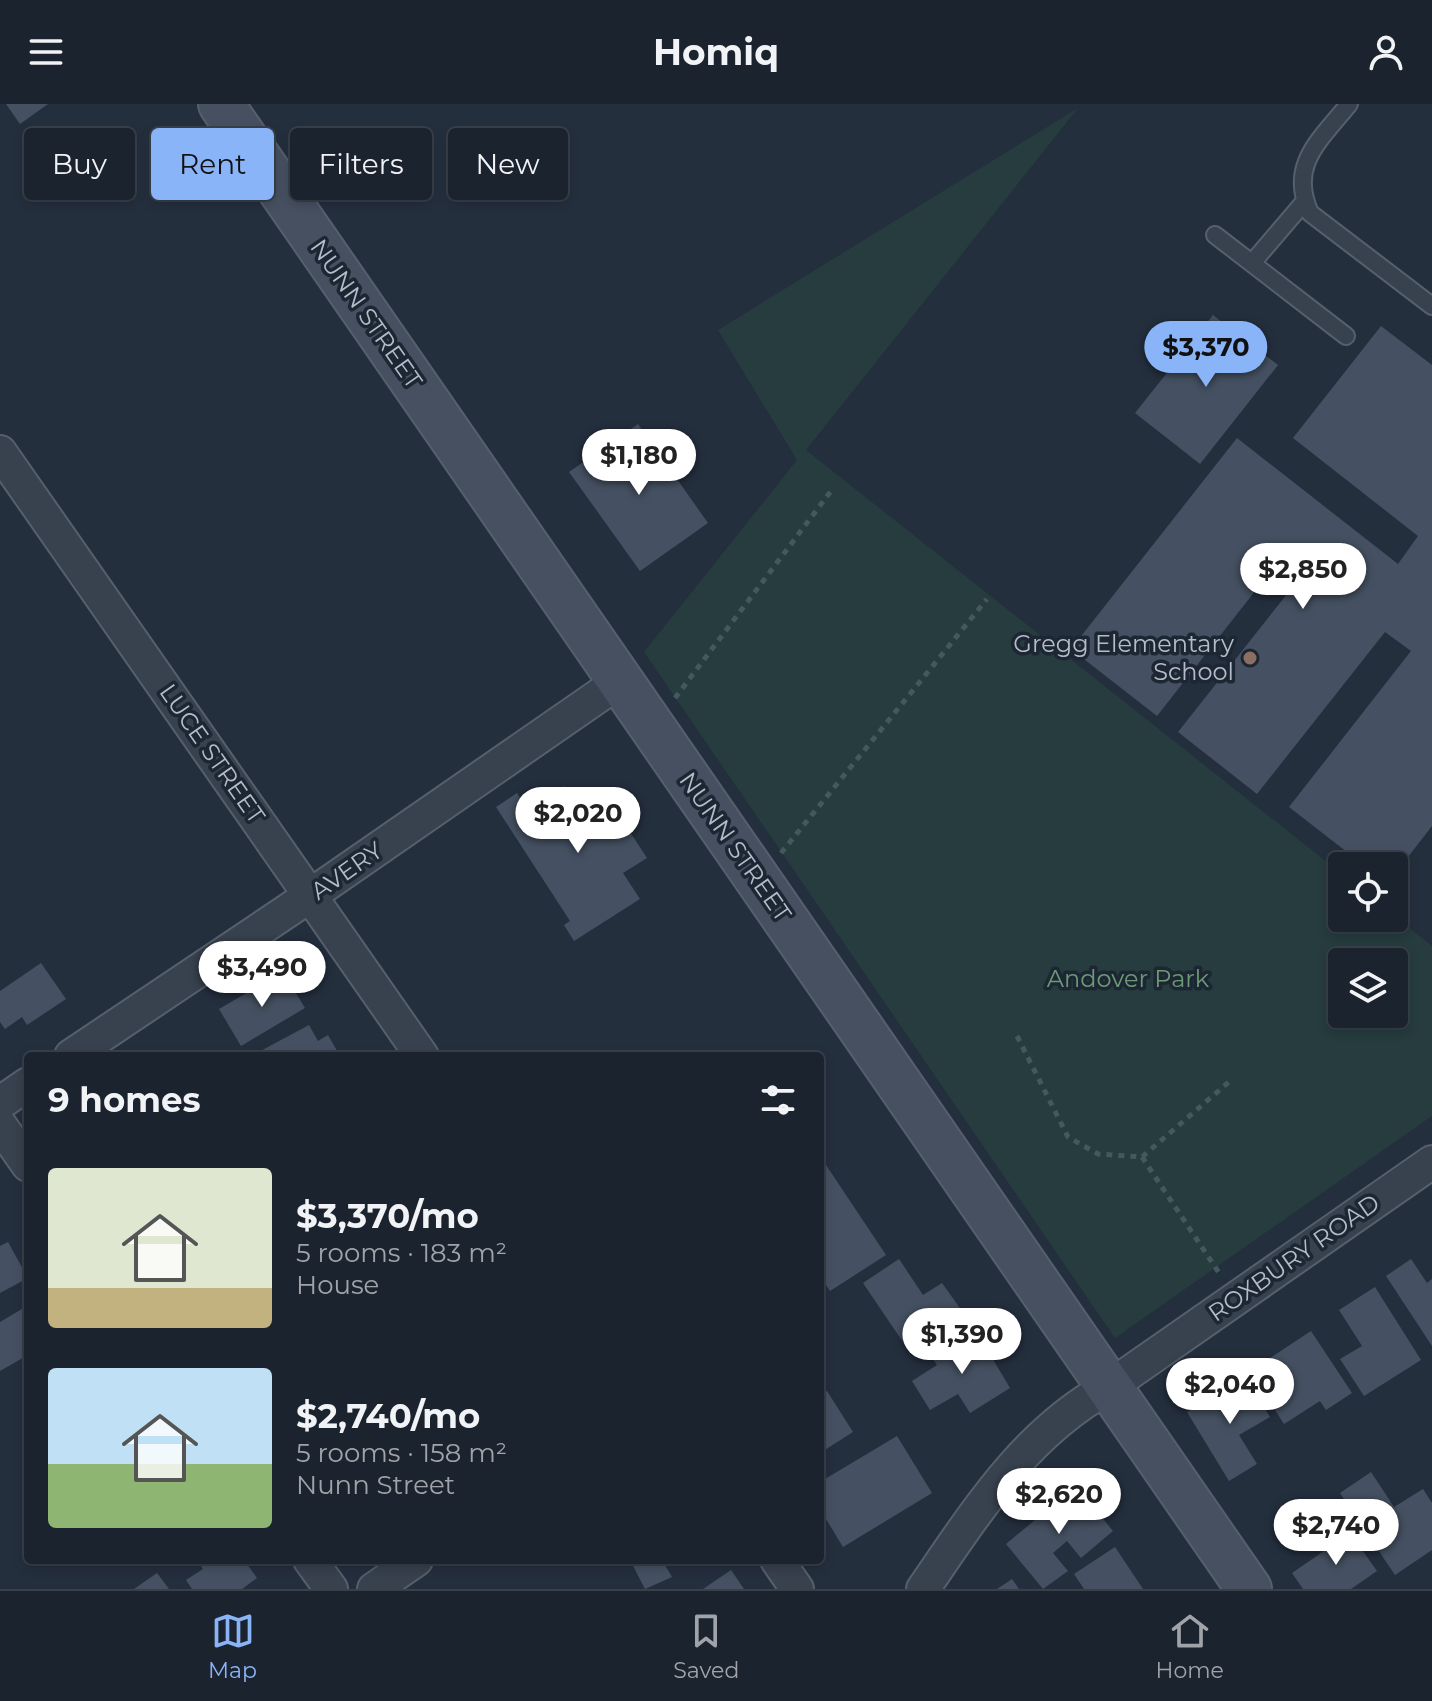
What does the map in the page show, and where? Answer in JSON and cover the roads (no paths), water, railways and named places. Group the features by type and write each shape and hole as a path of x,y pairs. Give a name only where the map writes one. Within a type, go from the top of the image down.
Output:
{"street":[{"name":"NUNN STREET","path":"221,104 1249,1589"},
{"name":"LUCE STREET","path":"0,452 419,1052"},
{"name":"AVERY","path":"77,1052 620,681"},
{"path":"0,1103 24,1087"},
{"path":"0,1125 24,1159"},
{"name":"ROXBURY ROAD","path":"923,1589 1003,1474 1074,1406 1109,1387 1432,1162"},
{"path":"313,1564 331,1589"},
{"path":"374,1589 410,1564"},
{"path":"780,1564 797,1589"}],"lane":[{"path":"1349,104 1305,160 1301,193 1310,213 1432,306"},
{"path":"1252,263 1305,201"},
{"path":"1215,235 1346,336"}],"place":[{"name":"Gregg Elementary School","path":"1250,658"}],"park label":[{"name":"Andover Park","path":"1128,979"}]}
